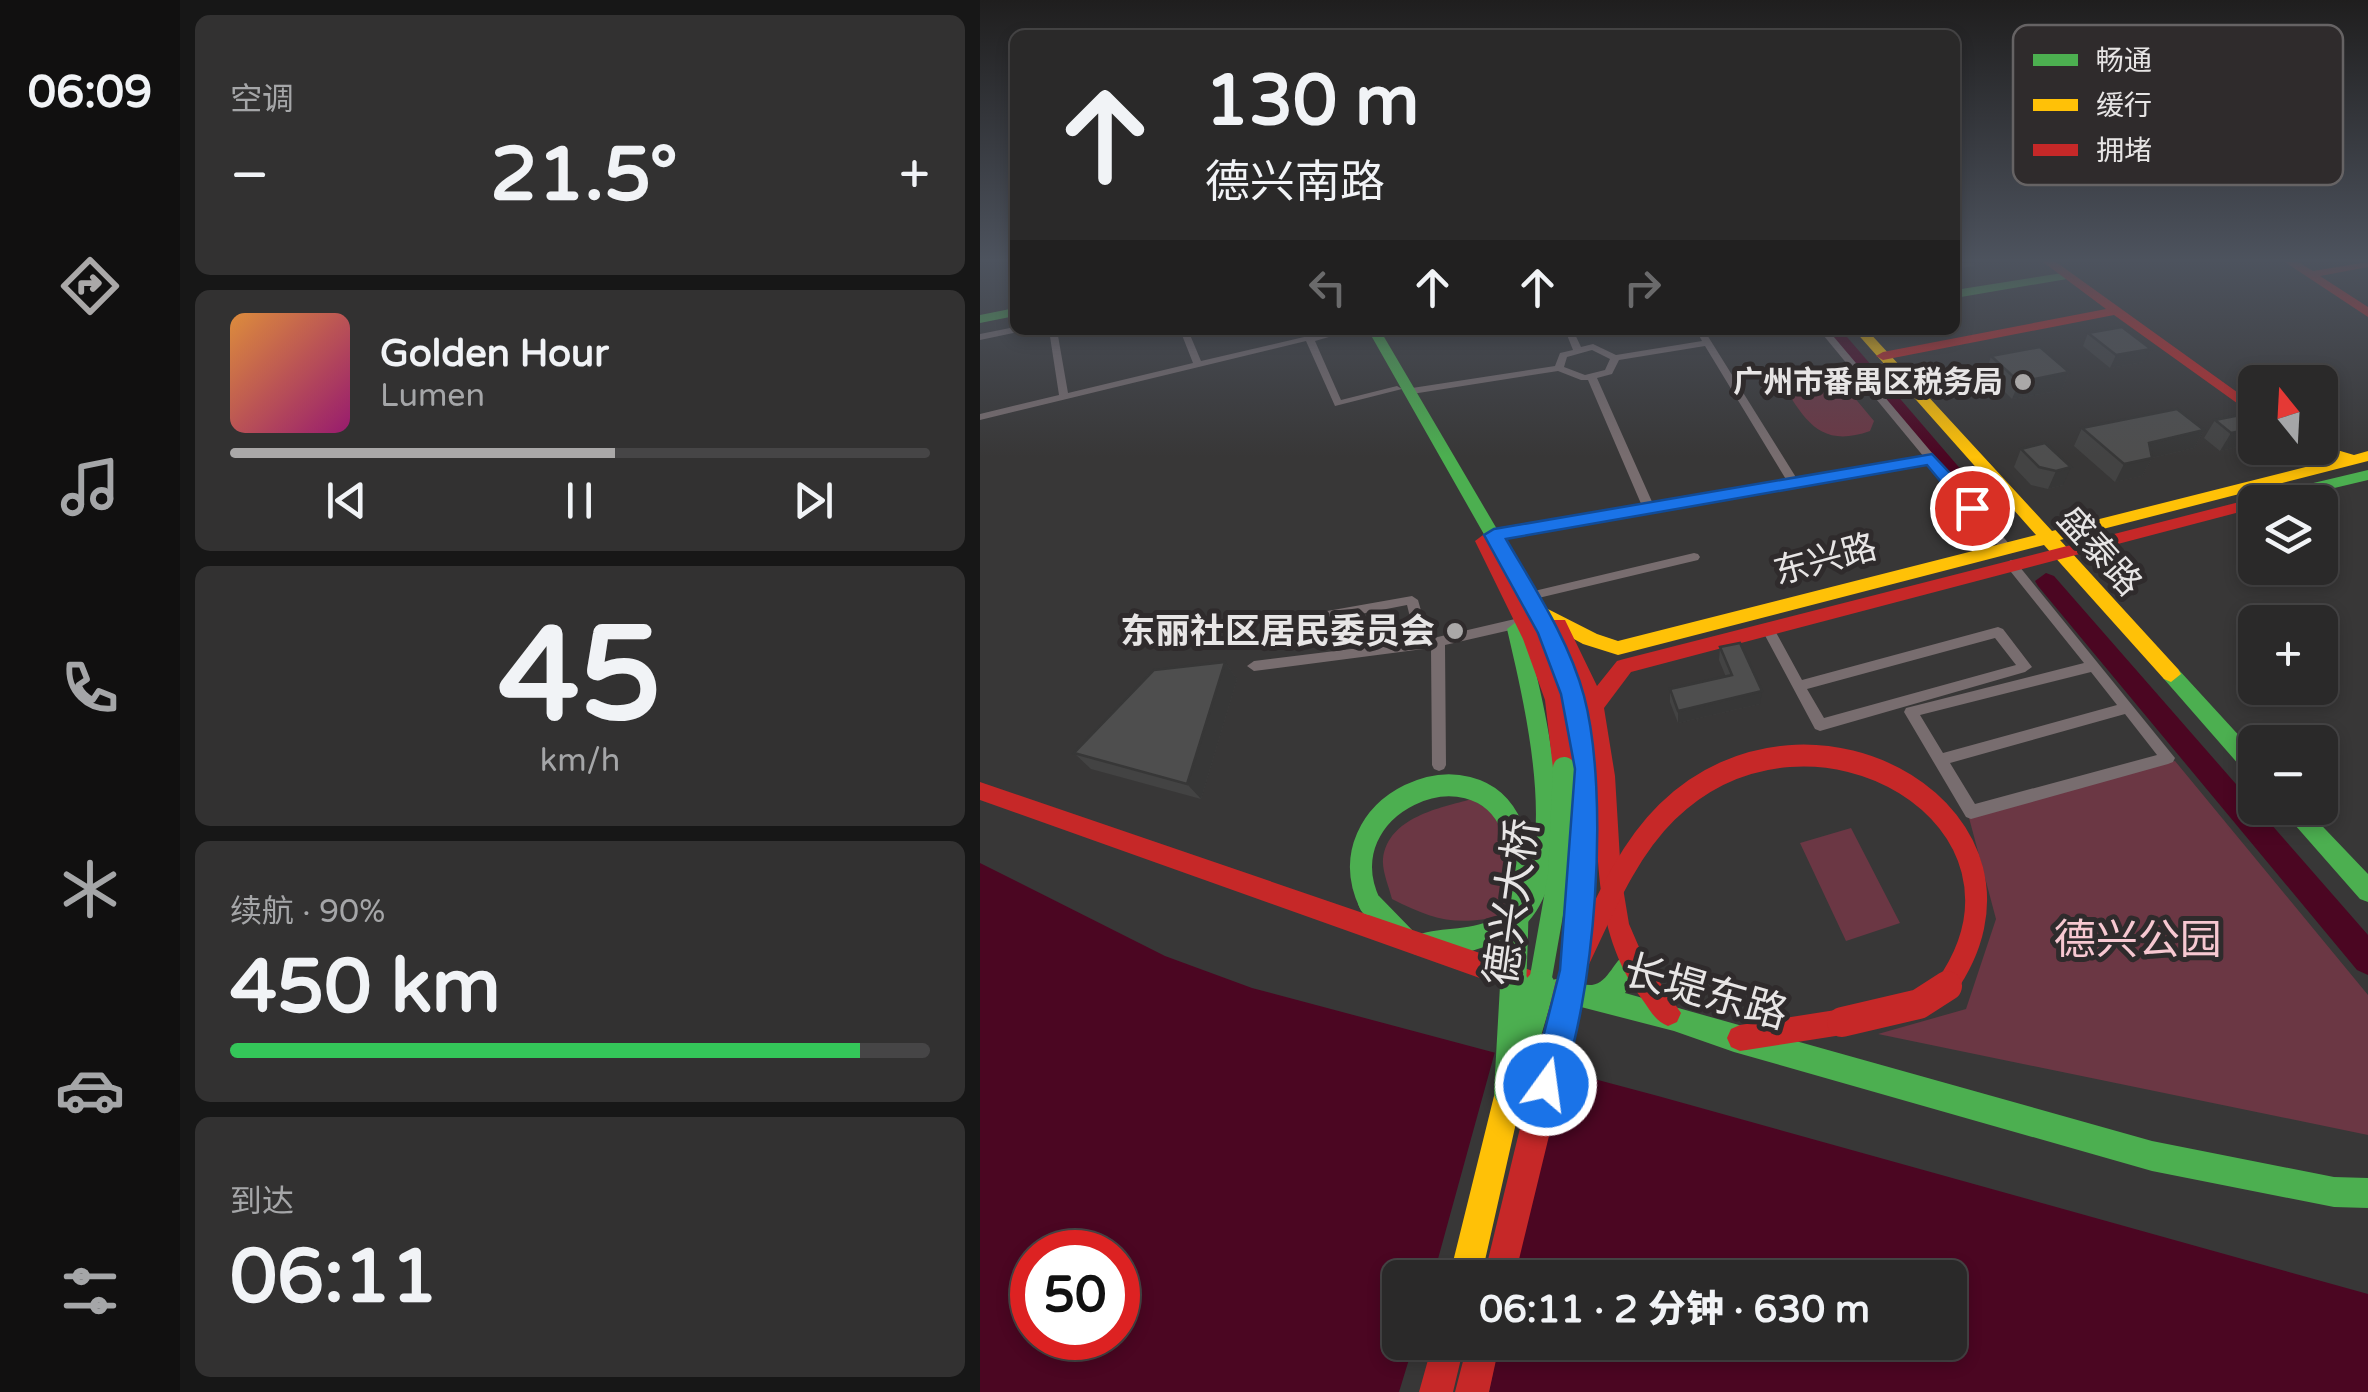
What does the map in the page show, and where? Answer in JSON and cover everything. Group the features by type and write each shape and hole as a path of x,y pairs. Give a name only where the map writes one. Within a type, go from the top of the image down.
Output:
{"main road":[{"path":"1884,356 2034,327"},
{"path":"2139,327 2238,400"},
{"path":"1366,335 1541,609 1575,652 1604,746 1606,875 1630,964 1647,996 1674,1018"},
{"path":"1376,335 1503,581 1540,740 1538,880 1543,896 1559,908 1588,899 1606,875"},
{"name":"盛泰路","path":"1865,335 2238,749"},
{"path":"2338,456 2363,464"},
{"name":"东兴路","path":"1541,609 1618,648 2007,555 2057,552 2125,516 2302,472 2363,464"},
{"name":"东兴路","path":"2305,485 2363,464"},
{"path":"2301,465 2302,472"},
{"path":"2016,507 2085,536 2082,579"},
{"name":"东兴路","path":"2007,555 2042,536 2142,531 2238,507"},
{"path":"2125,516 2142,531"},
{"name":"东兴路","path":"1594,706 1624,666 1767,628 1962,567"},
{"name":"德兴大桥","path":"1468,1260 1509,1092 1548,959 1560,875 1564,768 1555,700 1503,581"},
{"name":"德兴大桥","path":"1504,1260 1574,970 1587,769 1572,694 1541,609"},
{"path":"1574,970 1647,840 1683,796 1722,772 1755,760 1808,754 1876,763 1918,789 1951,824 1972,865 1976,910 1964,954 1937,997 1842,1022 1734,1039"},
{"path":"1509,1092 1519,966 1512,827 1490,798 1466,787 1421,790 1388,806 1370,824 1358,853 1356,870 1370,904 1414,945 1484,935 1504,926 1527,905 1538,880"},
{"name":"长堤东路","path":"980,791 1504,976 1674,1018 1734,1039 2152,1156 2334,1192 2368,1193"},
{"path":"2307,825 2368,891"},
{"path":"1591,998 1610,991 1630,964"},
{"path":"1436,1392 1444,1360"},
{"path":"1472,1392 1480,1360"}],"street":[{"path":"980,337 1010,331"},
{"path":"1053,335 1064,396"},
{"path":"1186,335 1198,364"},
{"path":"1571,335 1577,349"},
{"path":"1703,335 1795,484"},
{"path":"1827,335 1932,459 2168,758 1971,812 1911,712 2094,666"},
{"path":"980,416 1308,336 1338,404 1404,390 1559,368 1569,376 1592,378 1614,368 1615,358"},
{"path":"1559,368 1559,359 1577,349 1600,348 1615,358 1708,343"},
{"path":"1592,378 1649,508"},
{"path":"1494,535 1932,459"},
{"path":"1541,609 1694,557"},
{"path":"1299,621 1412,600 1431,643 1438,765"},
{"path":"1254,666 1431,643 1515,624"},
{"path":"1767,628 1820,725 2025,667 1998,632 1799,686"},
{"path":"1940,760 2128,708"}],"green space":[{"path":"1796,367 1833,372 1874,421 1870,431 1837,436 1814,426 1778,377"},
{"name":"德兴公园","path":"2175,761 2368,995 2368,1135 1878,1034 1966,1009 1996,919 1968,814"},
{"path":"1472,799 1500,818 1507,880 1503,915 1459,921 1420,912 1392,899 1383,859 1395,833 1417,817"},
{"path":"1851,828 1900,923 1846,941 1800,843"}],"shaded area":[{"path":"980,863 1165,956 1252,988 1658,1096 2368,1294 2368,1392 980,1392"}],"pier":[{"path":"1496,1048 1560,1065 1517,1260 1438,1260"},
{"path":"1409,1360 1496,1360 1489,1392 1399,1392"}],"building":[{"path":"2122,327 2151,349 2116,355 2088,333"},
{"path":"2040,347 2069,372 2019,382 1991,356"},
{"path":"2177,409 2204,430 2149,443 2152,458 2124,464 2082,428"},
{"path":"2238,415 2238,432 2231,433 2215,420"},
{"path":"2045,443 2071,467 2056,471 2039,467 2021,449"},
{"path":"1740,643 1762,691 1678,711 1670,689 1732,675 1720,647"},
{"path":"1225,662 1187,784 1074,753 1154,670"}],"waterway":[{"path":"1836,335 1993,520"},
{"path":"2046,581 2368,959"}],"traffic: fast":[{"path":"1377,335 1549,633 1573,694 1587,769"},
{"path":"2327,485 2368,475"},
{"path":"1423,945 1473,938 1497,930 1518,916 1535,891 1544,858 1544,778 1516,629"},
{"path":"2171,674 2238,749"},
{"path":"1521,1051 1548,959 1559,875 1564,768"},
{"path":"1370,904 1359,876 1361,848 1373,823 1393,804 1417,791 1444,785 1471,788 1494,801 1511,825 1515,844 1516,958 1509,1092"},
{"path":"2307,825 2368,891"},
{"path":"1370,904 1406,939"},
{"path":"1591,998 1611,991 1630,964"},
{"path":"1559,990 1674,1018 1734,1039 2152,1156 2334,1192 2368,1193"}],"traffic: slow":[{"path":"1865,335 2171,674"},
{"path":"2338,455 2352,459"},
{"path":"1538,611 1590,639 1618,648 2368,456"},
{"path":"1469,1260 1509,1092"}],"traffic: jam":[{"path":"1883,356 2034,327"},
{"path":"2138,327 2238,400"},
{"path":"1594,706 1624,666 2238,507"},
{"path":"1483,541 1532,639 1555,700 1564,768"},
{"path":"1558,625 1584,675 1598,725 1609,876 1617,924 1635,970 1668,1013"},
{"path":"1574,970 1626,868 1666,813 1701,784 1742,764 1785,755 1830,755 1872,765 1911,785 1943,815 1966,855 1975,899 1968,944 1952,979 1938,996 1906,1008 1842,1022"},
{"path":"1503,1260 1574,970 1587,769"},
{"path":"980,791 1530,983"},
{"path":"1740,1038 1842,1022"},
{"path":"1436,1392 1444,1360"},
{"path":"1472,1392 1480,1360"}],"place":[{"name":"广州市番禺区税务局","path":"2023,382"},
{"name":"东丽社区居民委员会","path":"1455,631"}],"route":[{"path":"1546,1085 1574,970 1582,902 1587,769 1572,694 1549,633 1494,535 1932,459 1972,508"}]}
